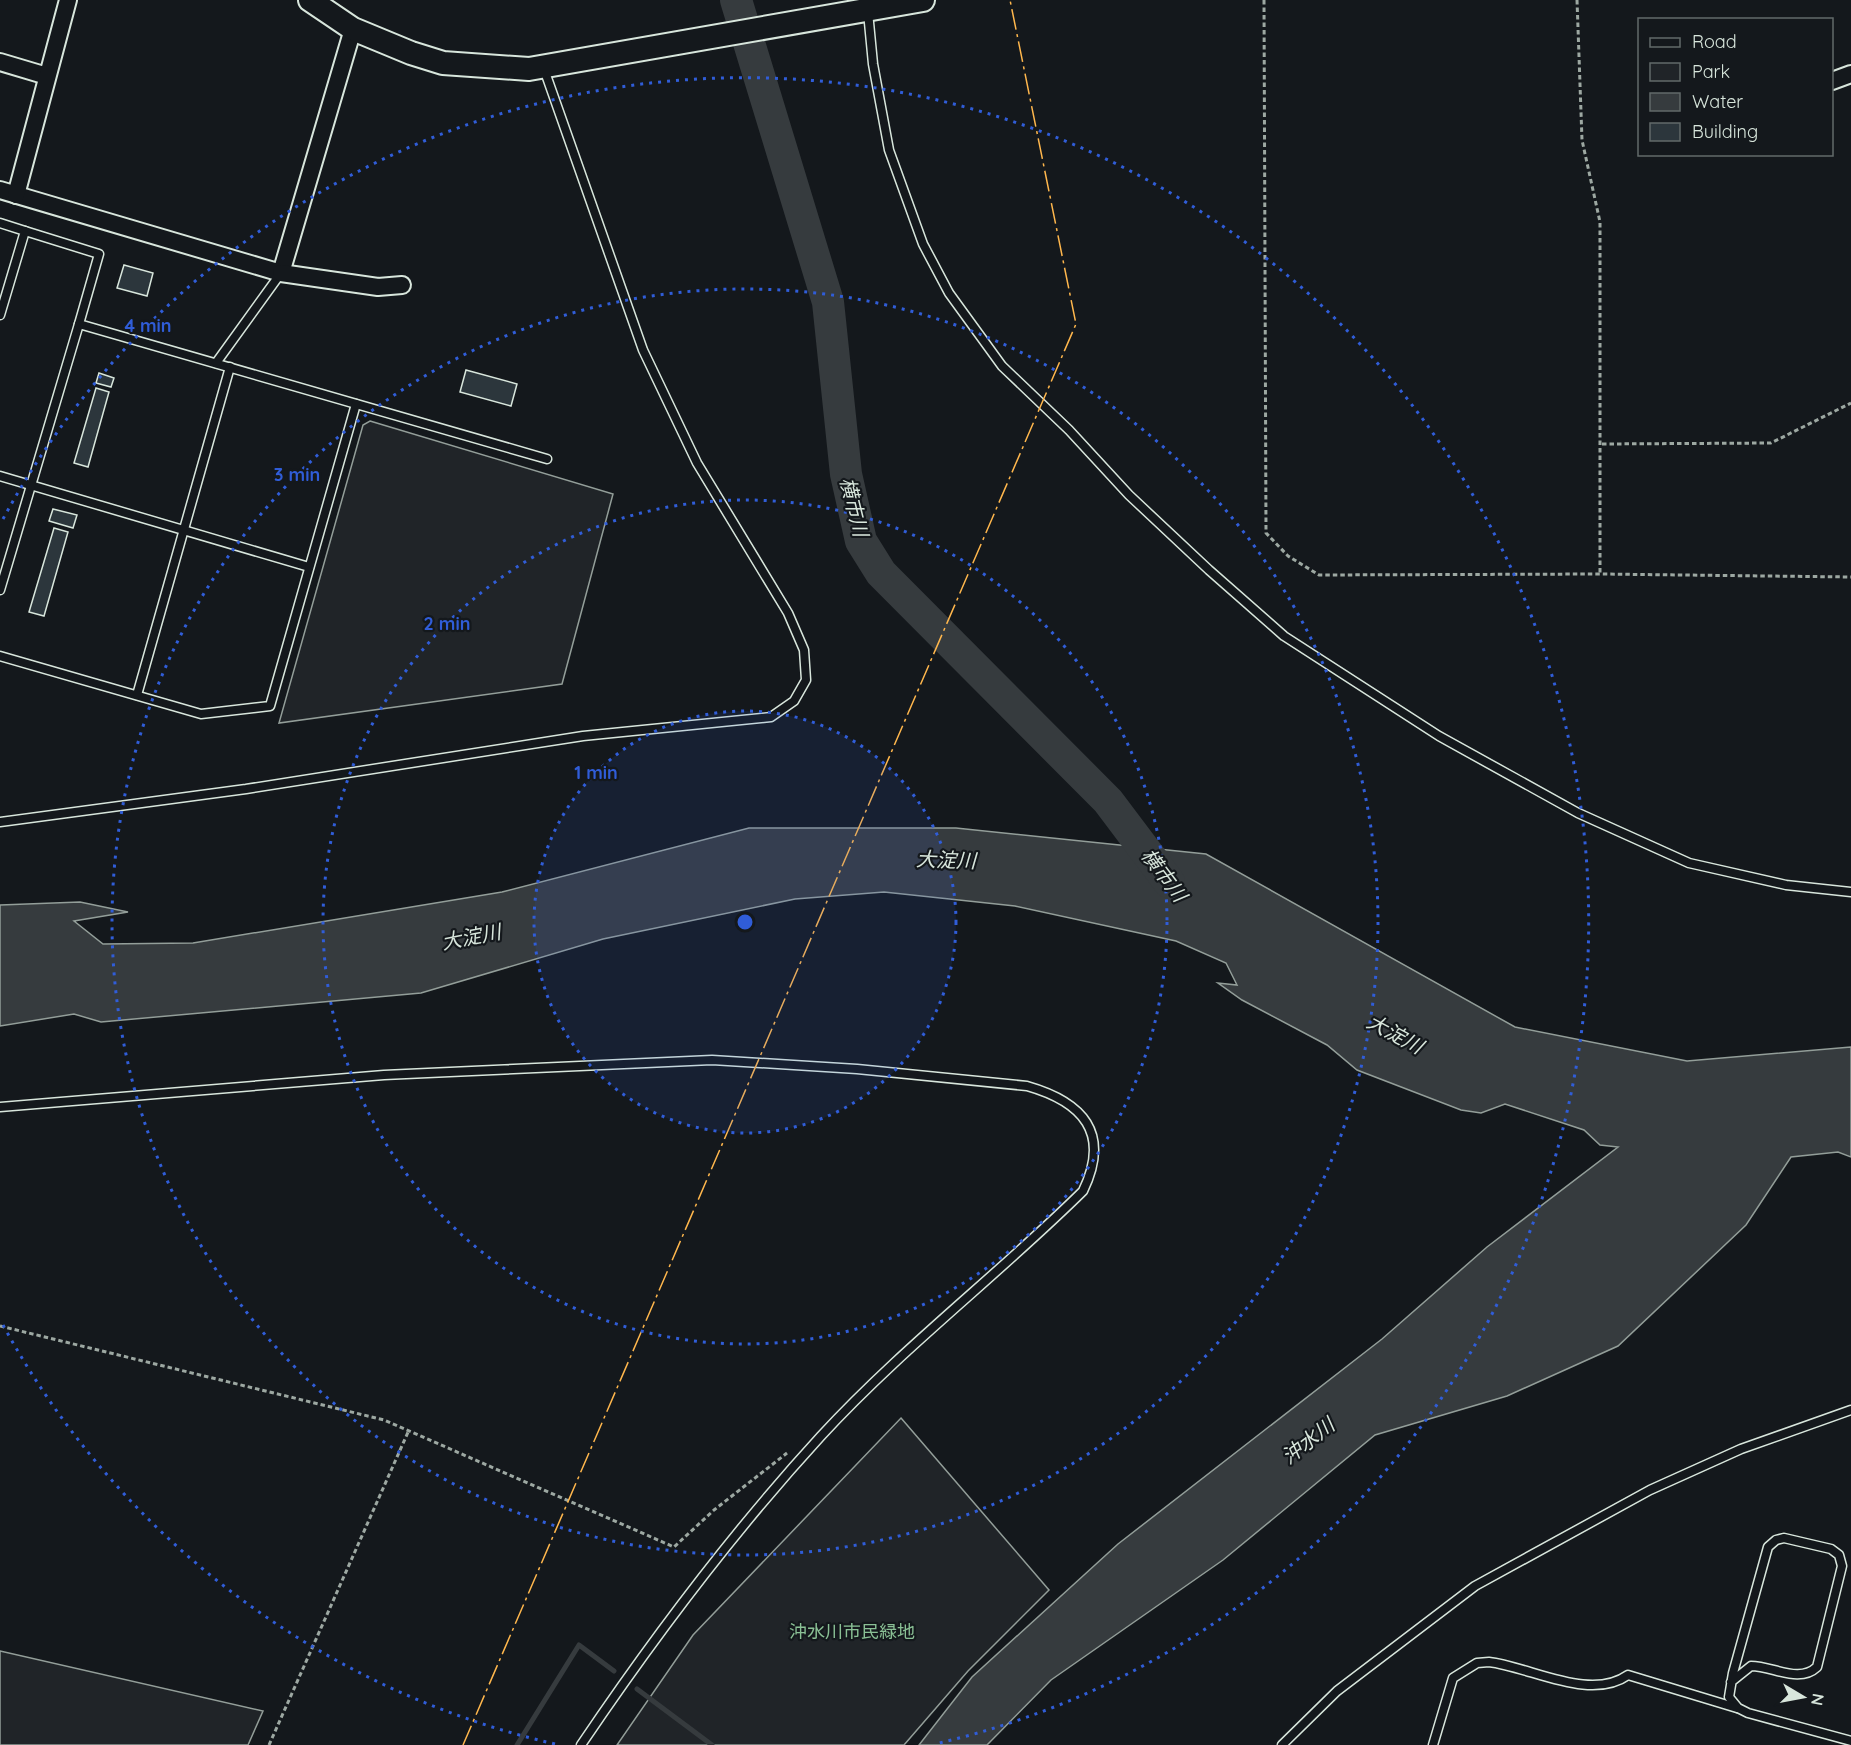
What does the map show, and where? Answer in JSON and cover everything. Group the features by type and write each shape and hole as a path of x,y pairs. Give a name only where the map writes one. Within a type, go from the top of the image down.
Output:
{"street":[{"path":"68,0 47,76 8,192 281,273 378,287 402,285"},
{"path":"310,0 353,29 383,44 443,63 529,69 923,0"},
{"path":"281,273 353,29"},
{"path":"0,62 47,76"},
{"path":"1833,81 1851,74"}],"lane":[{"path":"859,11 873,64 890,150 923,244 949,293 1002,366 1069,430 1129,495 1209,570 1284,636 1438,736 1578,813 1689,863 1786,885 1851,892"},
{"path":"0,822 246,789 583,736 771,717 794,701 806,680 804,650 788,612 697,464 643,351 543,66"},
{"path":"0,223 99,254 0,590"},
{"path":"0,315 25,231"},
{"path":"216,363 281,273"},
{"path":"79,324 547,459"},
{"path":"137,695 230,367"},
{"path":"0,656 201,714 270,706 356,404"},
{"path":"0,476 309,567"},
{"path":"0,1107 384,1075 712,1060 857,1069 1027,1086 1050,1092 1072,1105 1085,1118 1092,1133 1096,1153 1083,1191 870,1386 821,1436 718,1558 632,1670 581,1745"},
{"path":"1282,1745 1337,1691 1475,1586 1650,1490 1741,1449 1851,1410"},
{"path":"1731,1682 1751,1666 1799,1676 1810,1674 1817,1667 1842,1566 1839,1555 1831,1549 1784,1538 1776,1540 1768,1547 1731,1682 1730,1697 1737,1708"},
{"path":"1433,1745 1453,1678 1477,1663 1489,1662 1580,1685 1615,1684 1628,1675 1851,1741"}],"path":[{"path":"1264,0 1266,533 1288,556 1319,575 1600,574 1851,577"},
{"path":"1577,0 1582,140 1600,222 1602,444 1600,574"},
{"path":"1602,444 1771,443 1851,403"},
{"path":"0,1326 353,1411 409,1430 674,1547 714,1510 793,1448"},
{"path":"269,1745 409,1430"}],"green space":[{"path":"370,421 613,494 562,684 279,723 363,425"},
{"name":"沖水川市民緑地","path":"901,1418 1049,1590 968,1671 904,1745 617,1745 693,1635"},
{"path":"0,1651 263,1711 248,1745 0,1745"}],"water":[{"path":"749,828 956,828 1206,854 1515,1027 1687,1061 1851,1047 1851,1157 1838,1152 1791,1157 1746,1225 1618,1346 1507,1396 1375,1435 1223,1560 1051,1680 987,1745 919,1745 972,1677 1118,1544 1382,1339 1487,1247 1618,1147 1600,1145 1584,1130 1505,1104 1481,1113 1461,1110 1357,1070 1327,1045 1242,1000 1218,983 1237,985 1226,963 1176,941 1015,906 884,892 795,899 603,939 421,993 101,1022 74,1014 0,1026 0,905 80,902 128,912 74,921 103,944 193,943 502,892"}],"building":[{"path":"124,265 153,273 147,296 117,288"},
{"path":"466,370 517,384 511,406 460,392"},
{"path":"99,373 114,378 111,387 96,383"},
{"path":"96,388 109,392 88,467 74,463"},
{"path":"53,509 77,515 73,528 49,521"},
{"path":"54,528 68,532 44,616 29,612"}],"waterway":[{"name":"横市川","path":"736,0 828,302 846,474 861,541 881,573 1108,801 1169,882"},
{"path":"517,1745 579,1645 614,1671"},
{"path":"637,1689 712,1745"}],"power":[{"path":"463,1745 1076,324 1010,0"}],"water label":[{"name":"大淀川","path":"946,860"},
{"name":"大淀川","path":"471,937"},
{"name":"大淀川","path":"1395,1034"},
{"name":"沖水川","path":"1308,1441"}]}
